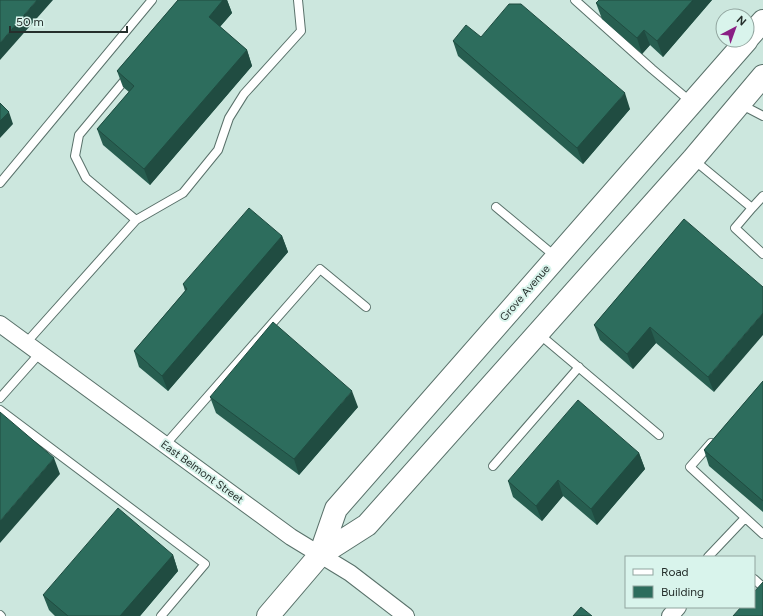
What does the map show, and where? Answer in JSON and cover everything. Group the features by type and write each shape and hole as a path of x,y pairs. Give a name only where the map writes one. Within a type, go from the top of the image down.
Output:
{"main road":[{"name":"Grove Avenue","path":"755,30 763,21"},
{"name":"Grove Avenue","path":"320,555 336,510 740,48"},
{"name":"Grove Avenue","path":"268,616 320,555 367,525 694,159 763,76"}],"street":[{"name":"East Belmont Street","path":"0,324 291,537 350,573 406,616"},
{"path":"670,616 677,608"}],"lane":[{"path":"0,183 152,0"},
{"path":"26,343 136,220 183,193 218,150 230,118 244,94 301,31 298,0"},
{"path":"575,0 692,102"},
{"path":"135,67 79,135 74,156 86,178 136,220"},
{"path":"740,104 763,116"},
{"path":"694,159 752,208"},
{"path":"763,196 735,228 763,254"},
{"path":"496,207 556,258"},
{"path":"165,445 320,269 366,307"},
{"path":"538,333 659,435"},
{"path":"0,398 40,353"},
{"path":"493,466 579,367"},
{"path":"0,410 205,564 161,616"},
{"path":"716,438 690,467 763,534"},
{"path":"709,556 745,518"},
{"path":"755,580 763,587"}],"building":[{"path":"0,0 37,0 0,43"},
{"path":"178,0 223,0 209,17 247,50 144,169 97,129 134,86 117,71"},
{"path":"599,0 693,0 657,41 644,30 637,38 596,3"},
{"path":"509,4 521,4 625,93 577,148 453,41 466,25 481,37"},
{"path":"0,103 9,112 0,121"},
{"path":"249,208 282,236 162,376 134,351 187,289 183,284"},
{"path":"684,219 763,287 763,313 708,377 650,327 627,354 594,325"},
{"path":"273,322 352,391 294,459 210,397"},
{"path":"763,381 763,501 704,450"},
{"path":"578,400 639,453 591,509 558,480 536,506 508,481"},
{"path":"0,412 54,458 0,521"},
{"path":"118,508 173,555 120,616 68,616 43,595"},
{"path":"763,582 763,616 733,616 740,608 755,608 755,591"},
{"path":"581,607 592,616 573,616"}]}
